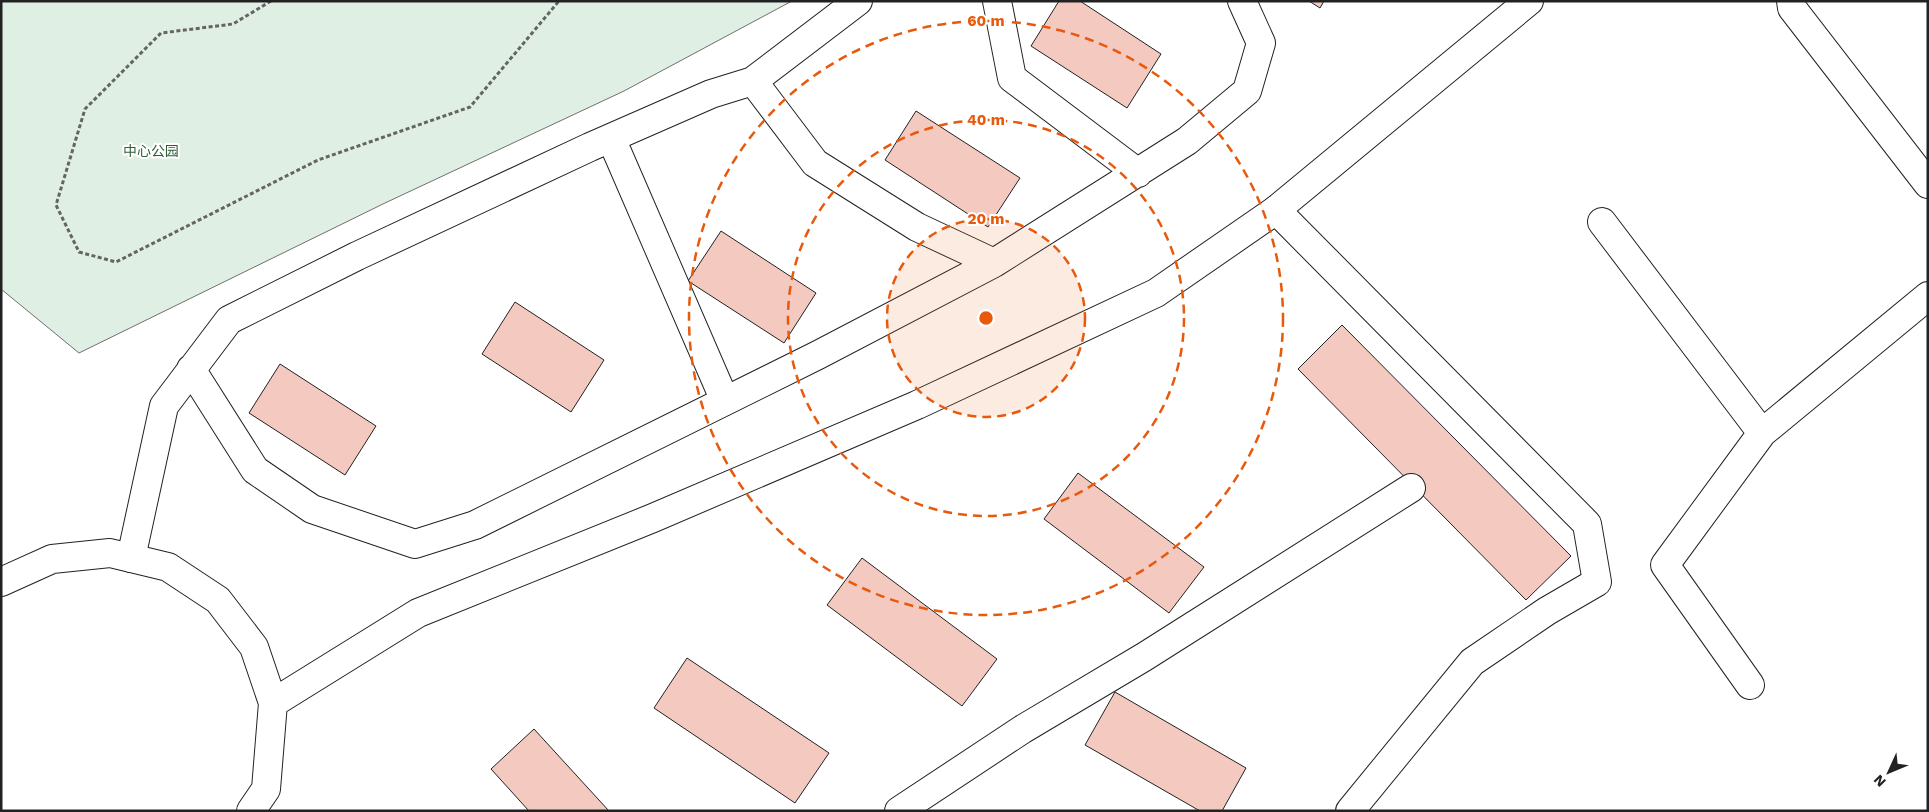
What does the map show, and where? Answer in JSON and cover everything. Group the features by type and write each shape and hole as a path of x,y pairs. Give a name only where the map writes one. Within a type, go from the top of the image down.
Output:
{"street":[{"path":"131,558 164,406 228,320 366,252 611,138 711,94 753,81 858,1"},
{"path":"997,1 1012,78 1138,172"},
{"path":"191,369 255,470 312,509 415,544 475,524 818,355 994,263 1187,141 1247,91 1261,42 1242,1"},
{"path":"273,703 418,613 653,518 917,405 1156,294 1276,210 1529,1"},
{"path":"1791,1 1792,8 1928,184"},
{"path":"753,81 815,163 917,227 994,263"},
{"path":"611,138 725,401"},
{"path":"1276,210 1587,524 1597,582 1547,612 1472,662 1350,811"},
{"path":"1602,222 1762,434"},
{"path":"1750,685 1666,565 1762,434 1928,296"},
{"path":"899,811 1023,729 1144,658 1412,488"},
{"path":"1,582 52,559 110,553 168,567 218,600 254,647 273,703 266,789 251,811"}],"path":[{"path":"271,1 233,24 161,33 85,109 56,205 79,252 116,262 318,160 470,107 559,1"}],"green space":[{"name":"中心公园","path":"1,1 792,1 624,91 385,203 79,353 1,289"}],"building":[{"path":"1059,1 1080,1 1161,54 1127,108 1031,46"},
{"path":"1309,1 1324,1 1320,8"},
{"path":"916,111 1020,178 988,227 885,160"},
{"path":"721,231 816,293 784,343 688,281"},
{"path":"515,302 604,360 571,412 482,354"},
{"path":"1342,325 1571,556 1526,600 1298,369"},
{"path":"280,364 376,426 345,475 249,413"},
{"path":"1078,473 1204,567 1169,613 1044,519"},
{"path":"862,558 997,659 962,706 827,605"},
{"path":"687,658 829,753 795,803 654,708"},
{"path":"1115,692 1246,768 1222,811 1200,811 1085,745"},
{"path":"534,729 609,811 529,811 491,769"}]}
